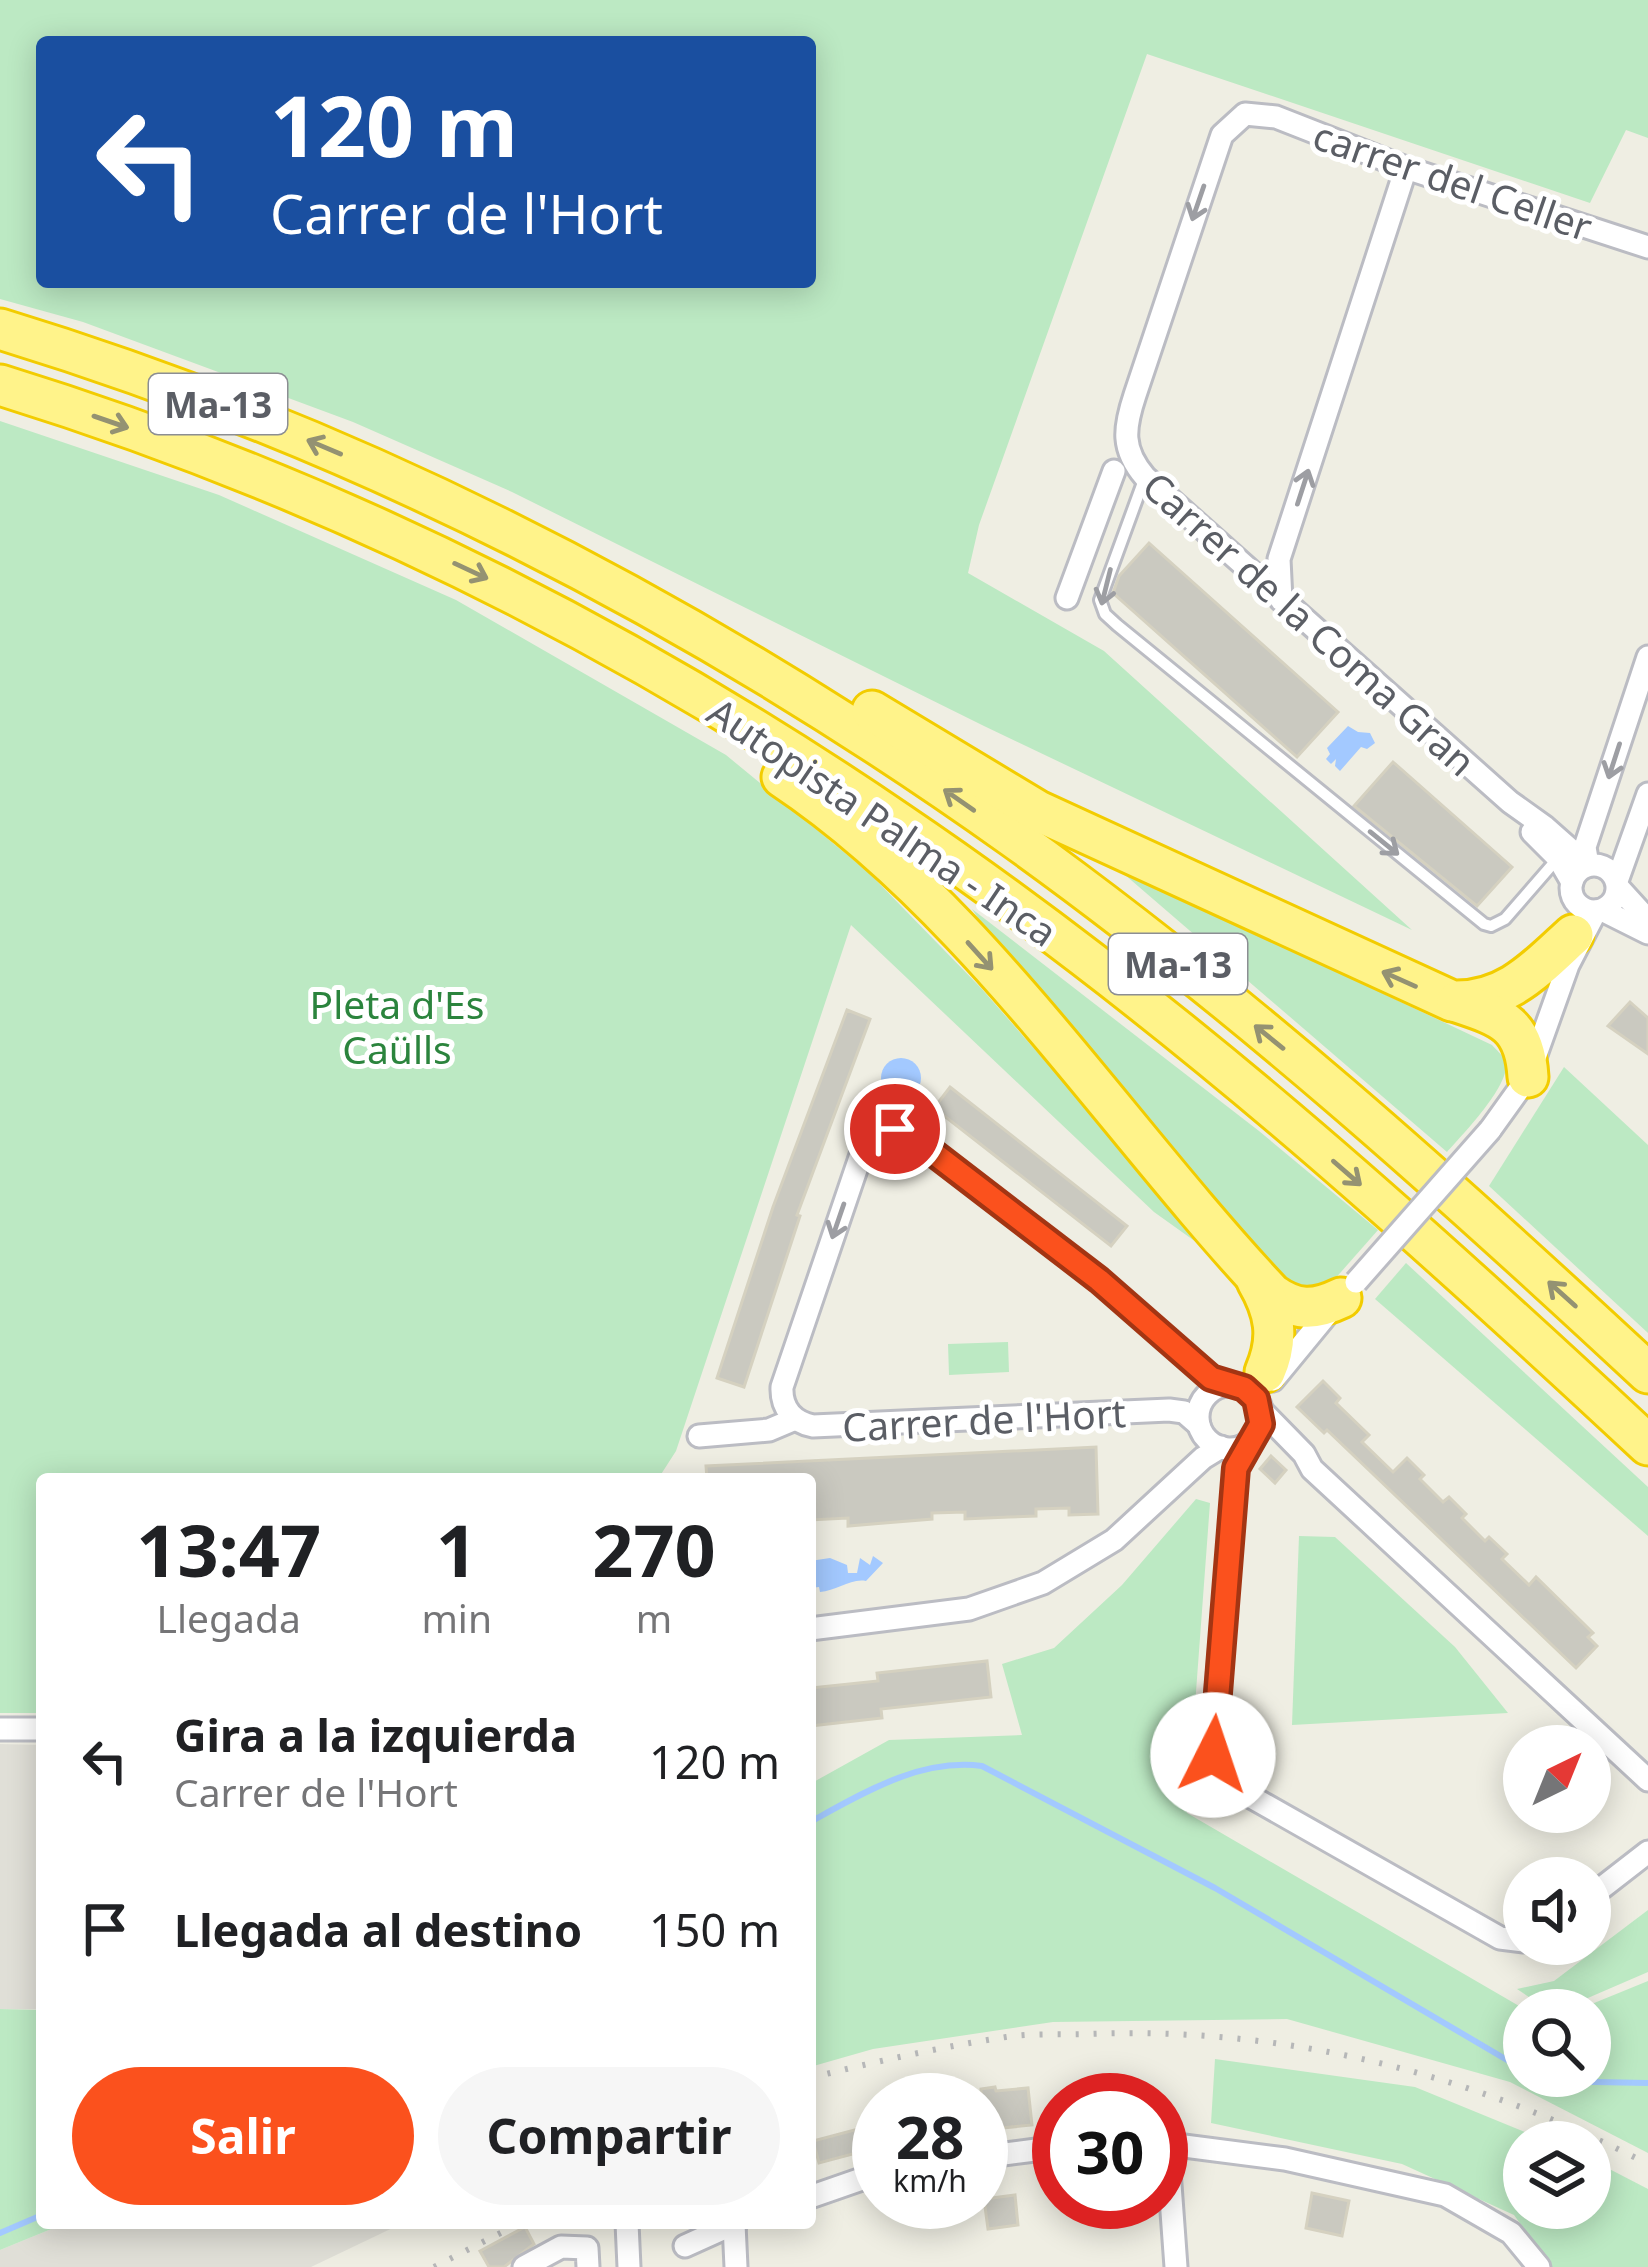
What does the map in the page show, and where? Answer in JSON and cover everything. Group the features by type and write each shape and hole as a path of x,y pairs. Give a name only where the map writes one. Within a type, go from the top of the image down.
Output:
{"highway":[{"name":"Autopista Palma - Inca","path":"0,329 141,375 336,452 663,613 842,721 1015,839 1342,1097 1648,1373"},
{"name":"Autopista Palma - Inca","path":"0,386 213,459 384,530 495,583 677,683 897,821 1096,969 1370,1192 1648,1445"},
{"path":"663,613 752,639 1038,811 1508,1024 1522,1042 1528,1077"},
{"path":"677,683 706,726 808,794 900,870 984,960 1251,1271 1289,1306 1316,1308 1348,1290"},
{"path":"1452,1000 1492,998 1534,974 1584,926"},
{"path":"1250,1392 1272,1355 1276,1326 1251,1271"}],"street":[{"name":"carrer del Celler","path":"1258,112 1406,168 1648,247"},
{"name":"Carrer de la Coma Gran","path":"1258,112 1245,114 1222,135 1126,420 1127,450 1145,477 1510,802 1580,873"},
{"path":"1281,599 1279,559 1406,168"},
{"path":"1067,598 1114,471"},
{"path":"1584,926 1572,896 1648,657"},
{"path":"1250,1392 1311,1331 1490,1130 1528,1077 1584,926 1616,899 1648,794"},
{"name":"Carrer de la Coma Gran","path":"1510,802 1536,838 1580,873"},
{"path":"1580,873 1606,867 1648,920"},
{"path":"1584,926 1648,933"},
{"name":"Carrer de l'Hort","path":"1200,1428 1184,1412 1169,1410 813,1426 795,1419 784,1405 782,1387 862,1150 871,1138 885,1130 904,1132 925,1146 1099,1280 1211,1378 1250,1392"},
{"path":"1160,1498 1172,1474 1197,1446 1202,1401 1212,1390 1267,1388 1311,1331"},
{"path":"1250,1392 1261,1424 1236,1449 1212,1747 1219,1771 1261,1804 1503,1938"},
{"path":"1250,1392 1312,1469 1648,1780"},
{"path":"699,1436 770,1430 795,1419"},
{"path":"1200,1428 1209,1441 1236,1449"},
{"path":"816,1628 944,1614 1017,1594 1083,1562 1114,1540 1203,1458 1270,1438 1296,1462 1312,1469"},
{"path":"0,1729 36,1729"},
{"path":"1611,1881 1648,1852"},
{"path":"1188,2146 1285,2159 1445,2195 1511,2234 1539,2267"},
{"path":"816,2195 852,2182"},
{"path":"627,2229 629,2267"},
{"path":"685,2246 722,2229"},
{"path":"735,2229 736,2267"},
{"path":"1172,2229 1176,2267"},
{"path":"524,2267 561,2247 587,2248 588,2267"}],"lane":[{"path":"1145,477 1100,600 1117,626 1484,924 1491,926 1504,919 1558,858"}],"shaded area":[{"path":"0,1744 36,1745 36,2009 0,2009"},
{"path":"51,2229 390,2229 311,2267 0,2267 0,2250"}],"green space":[{"path":"0,0 1648,0 1648,138 1626,130 1590,203 1147,54 979,525 968,573 1104,651 1412,930 984,726 512,492 353,422 83,322 0,299"},
{"name":"Pleta d'Es Caülls","path":"0,421 219,495 456,600 726,755 868,872 981,988 1217,1257 1154,1212 851,925 676,1451 662,1473 36,1473 36,1713 0,1713"},
{"path":"1117,868 1492,1045 1505,1060 1506,1070 1494,1095 1447,1152"},
{"path":"972,909 1259,1131 1378,1230 1326,1289 1296,1295 1028,994"},
{"path":"1564,1067 1648,1145 1648,1333 1489,1186"},
{"path":"1406,1263 1648,1487 1648,1536 1375,1299"},
{"path":"1008,1342 1009,1372 949,1375 948,1344"},
{"path":"1196,1499 1210,1503 1187,1813 1503,1997 1503,2080 1287,2019 1053,2022 873,2049 816,2065 816,1781 889,1740 1022,1735 1002,1664 1054,1648 1122,1585"},
{"path":"1299,1536 1335,1537 1455,1647 1508,1713 1292,1725"},
{"path":"1648,1910 1648,1972 1609,1989 1517,1989 1554,1981 1575,1965 1611,1965 1611,1938"},
{"path":"1648,1981 1648,2153 1611,2134 1611,2121 1586,2121 1539,2097 1611,2097 1611,1996"},
{"path":"0,2009 36,2010 36,2229 51,2229 0,2250"},
{"path":"1215,2059 1415,2087 1503,2123 1503,2210 1402,2164 1211,2123"},
{"path":"1611,2170 1648,2189 1648,2267 1551,2267 1524,2229 1611,2229"}],"water":[{"path":"1348,726 1370,733 1375,743 1361,747 1340,771 1336,759 1331,764 1326,759 1327,748"},
{"path":"901,1058 915,1064 921,1078 915,1092 901,1098 887,1092 881,1078 887,1064"},
{"path":"873,1556 883,1563 866,1581 820,1592 816,1587 816,1560 830,1558 847,1565 848,1573 857,1573 860,1558 870,1565"}],"building":[{"path":"1149,543 1338,712 1297,757 1113,593 1119,576"},
{"path":"1393,762 1512,867 1477,906 1354,806"},
{"path":"1630,1002 1648,1018 1648,1054 1608,1026"},
{"path":"847,1010 870,1019 797,1215 744,1387 717,1378 773,1207"},
{"path":"950,1087 1127,1226 1111,1246 934,1108"},
{"path":"1323,1381 1340,1398 1336,1403 1369,1435 1362,1442 1393,1472 1407,1458 1443,1502 1449,1497 1485,1541 1489,1537 1507,1554 1502,1559 1529,1585 1536,1577 1593,1633 1588,1637 1597,1646 1576,1668 1327,1430 1324,1433 1297,1407"},
{"path":"1096,1447 1098,1514 1069,1515 1069,1508 1036,1509 1036,1516 965,1519 965,1512 932,1513 932,1519 848,1526 848,1518 816,1520 816,1473 707,1473 706,1466"},
{"path":"1271,1456 1286,1470 1275,1483 1260,1469"},
{"path":"987,1661 991,1697 881,1709 882,1718 816,1725 816,1687 878,1681 877,1673"},
{"path":"1028,2088 1032,2125 1008,2127 1008,2090"},
{"path":"852,2131 852,2154 819,2163 816,2140"},
{"path":"1312,2193 1349,2201 1342,2236 1306,2228"},
{"path":"1015,2195 1018,2225 1008,2226 1008,2196"},
{"path":"521,2229 526,2229 534,2244 504,2267 489,2267 480,2251"}],"waterway":[{"path":"816,1819 871,1789 914,1773 936,1767 982,1766 1215,1888 1503,2058"},
{"path":"1611,2082 1648,2083"},
{"path":"0,2233 36,2218"}],"railway":[{"path":"816,2077 1016,2036 1234,2038 1376,2062 1446,2081 1582,2132 1648,2164"},
{"path":"434,2267 508,2229"}],"route":[{"path":"895,1129 914,1138 1099,1280 1211,1378 1244,1388 1256,1399 1261,1424 1236,1468 1213,1755"}]}
